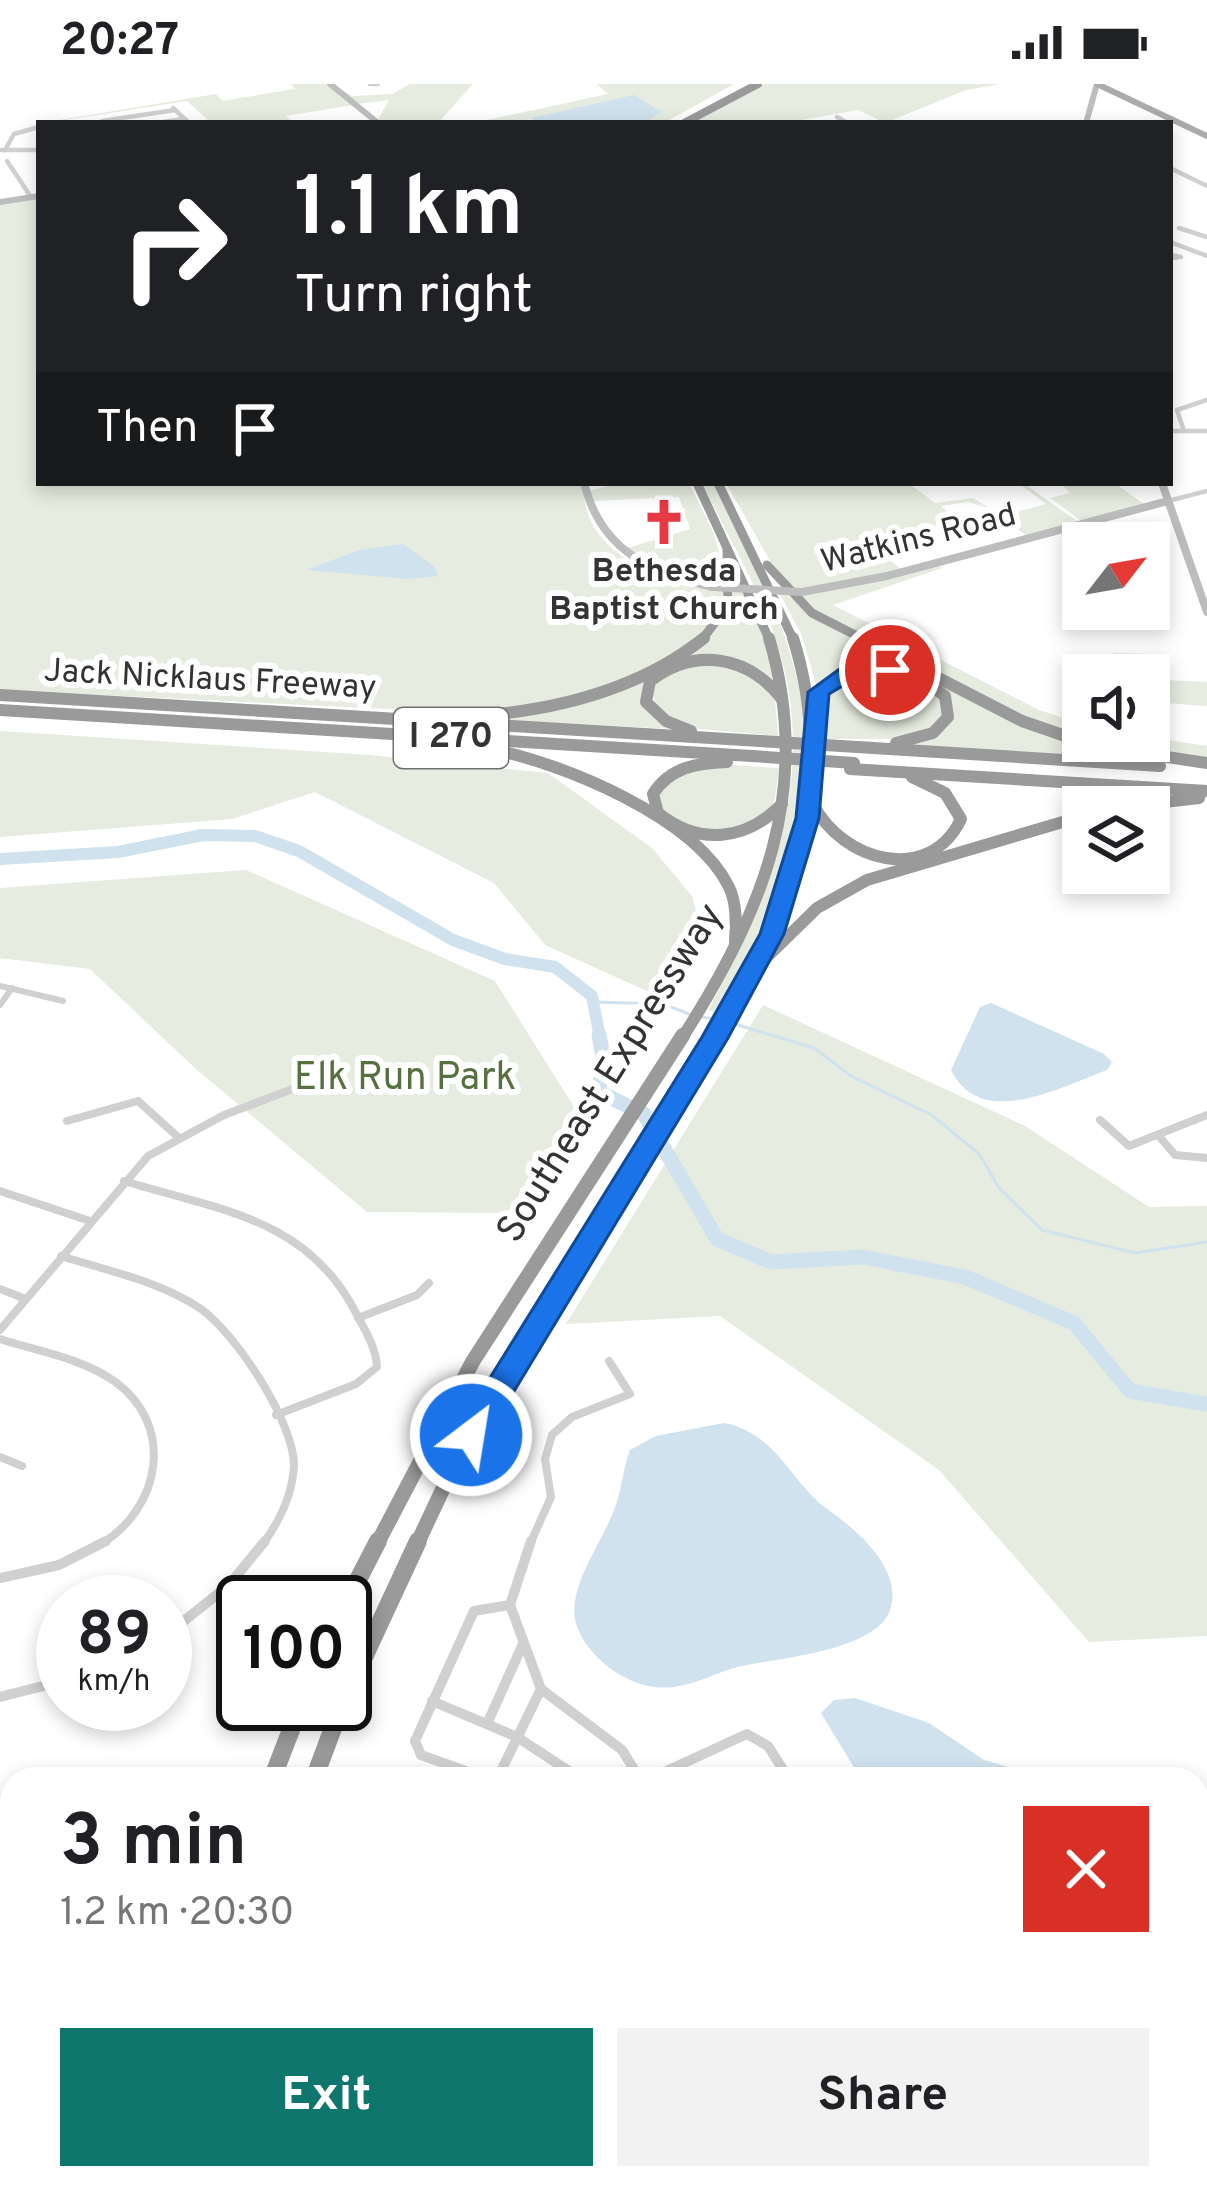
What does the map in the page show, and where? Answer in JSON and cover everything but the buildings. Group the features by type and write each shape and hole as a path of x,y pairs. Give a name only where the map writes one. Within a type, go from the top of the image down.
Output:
{"highway":[{"path":"673,120 739,84"},
{"path":"690,120 758,84"},
{"name":"Southeast Expressway","path":"361,1575 473,1361 704,1005 766,880 785,800 787,707 768,630 699,486"},
{"name":"Southeast Expressway","path":"372,1642 457,1461 730,1012 787,899 811,796 812,726 794,638 720,486"},
{"path":"738,523 794,600 836,627 1058,736 1207,765"},
{"path":"288,713 500,716 592,697 692,648 720,622 731,586 726,538"},
{"path":"713,738 666,722 650,709 646,690 654,677 691,661 730,661 766,676 787,707"},
{"path":"812,726 824,686 858,670 915,676 945,696 949,717 933,734 865,748"},
{"name":"Jack Nicklaus Freeway","path":"0,695 1207,765"},
{"name":"Jack Nicklaus Freeway","path":"0,710 753,759"},
{"path":"151,720 736,761"},
{"path":"451,744 559,764 601,785 703,856 733,895 736,926 730,960"},
{"path":"785,800 762,825 726,836 686,831 658,813 653,794 664,778 699,764 753,759 1207,791"},
{"path":"852,766 1207,791"},
{"path":"811,796 821,827 850,849 906,858 944,846 960,826 957,807 937,788 896,772"},
{"path":"1170,798 1207,791"},
{"path":"754,970 806,917 850,888 1062,822"},
{"path":"277,1767 291,1731"},
{"name":"Southeast Expressway","path":"319,1767 332,1731"}],"main road":[{"path":"1096,87 1207,136"}],"street":[{"path":"330,84 374,120"},
{"path":"370,84 378,84"},
{"path":"1088,120 1096,87"},
{"path":"102,120 173,108 186,120"},
{"path":"837,117 842,120"},
{"path":"3,150 14,134 36,128"},
{"path":"3,150 36,150"},
{"path":"0,202 35,196 7,161"},
{"path":"1173,170 1207,186"},
{"path":"1188,231 1207,238"},
{"path":"1191,248 1207,238"},
{"path":"1173,243 1207,256"},
{"path":"1184,431 1178,410 1207,400"},
{"path":"1173,431 1207,431"},
{"name":"Watkins Road","path":"585,486 593,520 615,547 655,571 713,587 802,592 887,576 1168,501"},
{"path":"1163,486 1207,613"},
{"path":"1168,501 1207,490"},
{"path":"0,986 63,1001"},
{"path":"0,1005 12,988"},
{"path":"0,1578 98,1545 139,1517 156,1487 159,1468 135,1402 105,1376 0,1335 148,1156 178,1137 303,1085"},
{"path":"67,1121 138,1102 152,1108 178,1137"},
{"path":"1100,1120 1126,1145 1207,1115"},
{"path":"1158,1135 1177,1156 1207,1158"},
{"path":"124,1180 297,1240 327,1264 378,1357 375,1371 356,1384 276,1415"},
{"path":"0,1191 90,1221"},
{"path":"61,1256 178,1297 218,1322 245,1355 276,1415 294,1471 266,1536 211,1604 192,1617"},
{"path":"358,1318 417,1295 429,1283"},
{"path":"0,1289 26,1299"},
{"path":"609,1361 630,1394 572,1417 548,1441 545,1459 551,1497 516,1575 510,1605 541,1689 622,1750 633,1767"},
{"path":"0,1457 22,1466"},
{"path":"458,1767 415,1750 432,1701 474,1612 510,1605"},
{"path":"488,1724 522,1646"},
{"path":"0,1697 36,1688"},
{"path":"503,1767 541,1689"},
{"path":"432,1701 517,1737 563,1767"},
{"path":"675,1767 747,1734 768,1746 781,1767"}],"green space":[{"path":"291,84 328,84 354,105 286,116 290,120 208,120 187,101 60,120 216,94 223,101 295,89"},
{"path":"332,84 352,96 392,94 410,84 473,84 441,120 378,120 389,100 358,104"},
{"path":"597,84 734,84 669,120 649,120 661,112 487,120 608,94"},
{"path":"765,84 1001,84 966,90 892,120 879,120 858,110 802,120 695,120"},
{"path":"36,197 36,486 581,486 594,527 620,555 654,572 728,592 705,635 615,685 489,714 0,690 0,203"},
{"path":"608,486 690,486 714,534 728,587 674,575 621,550 690,529 679,497 591,501 589,491"},
{"path":"704,486 716,486 782,629 804,722 806,771 801,824 787,883 722,1014 708,1010 768,882 790,791 790,698 772,628"},
{"path":"728,486 912,486 935,503 973,498 989,508 968,502 941,506 957,520 872,545 902,570 796,589 796,594 937,565 942,568 833,605 1062,717 1062,734 1045,729 820,615 785,587"},
{"path":"1022,486 1027,486 1079,522 1062,522 1062,528 1028,537 1001,516 1046,504"},
{"path":"1064,486 1118,486 1144,504 1083,522 1050,498 1070,493"},
{"path":"735,570 768,647 774,680 758,669 726,661 694,666 644,684 642,699 675,729 478,719 560,708 708,638 732,606"},
{"path":"776,586 861,644 923,676 840,673 817,688 802,636"},
{"path":"683,665 744,668 775,699 778,736 690,728 659,714 650,687"},
{"path":"891,672 943,697 943,720 912,739 824,739 823,695 843,677"},
{"path":"923,676 1062,731 1062,754 898,745 921,741 953,714 951,697"},
{"path":"1170,680 1207,682 1207,706 1170,703"},
{"path":"0,731 370,755 548,773 652,848 692,896 705,943 649,992 545,945 494,883 315,792 232,819 0,837"},
{"path":"1170,740 1207,746 1207,760 1170,756"},
{"path":"718,764 779,768 773,804 761,821 735,831 705,831 678,821 657,803 671,778"},
{"name":"Elk Run Park","path":"246,870 495,981 574,1107 519,1213 367,1212 196,1069 90,969 0,958 0,888"},
{"path":"763,1005 1025,1126 1149,1207 1207,1206 1207,1636 1089,1642 939,1470 720,1316 566,1324"}],"water":[{"path":"634,95 662,112 649,120 531,118"},
{"path":"403,544 434,566 438,576 408,579 306,570 359,550"},
{"path":"991,1003 1104,1054 1112,1062 1107,1070 1045,1094 1001,1101 982,1098 964,1088 951,1070 980,1007"},
{"path":"724,1423 758,1437 771,1448 814,1498 874,1551 890,1579 890,1610 881,1624 847,1644 742,1666 678,1686 642,1685 609,1667 583,1640 574,1615 579,1584 614,1510 630,1450 656,1436"},
{"path":"855,1698 929,1723 984,1760 1008,1767 854,1767 821,1713 834,1700"}],"waterway":[{"path":"0,859 118,852 203,835 255,836 299,851 453,940 505,959 555,967 592,996 600,1038"},
{"path":"593,1002 663,1004 689,1014"},
{"path":"698,1016 718,1020"},
{"path":"728,1022 814,1048 851,1076 932,1115 980,1155 999,1188 1042,1230 1135,1253 1207,1242"},
{"path":"599,1035 605,1068 597,1091 644,1114 717,1239 771,1262 863,1257 965,1277 1074,1323 1130,1391 1207,1404"}],"place":[{"name":"Bethesda Baptist Church","path":"664,522"}],"route":[{"path":"471,1435 715,1038 772,934 787,899 808,818 812,726 819,692 831,680 849,673 890,670"}]}
